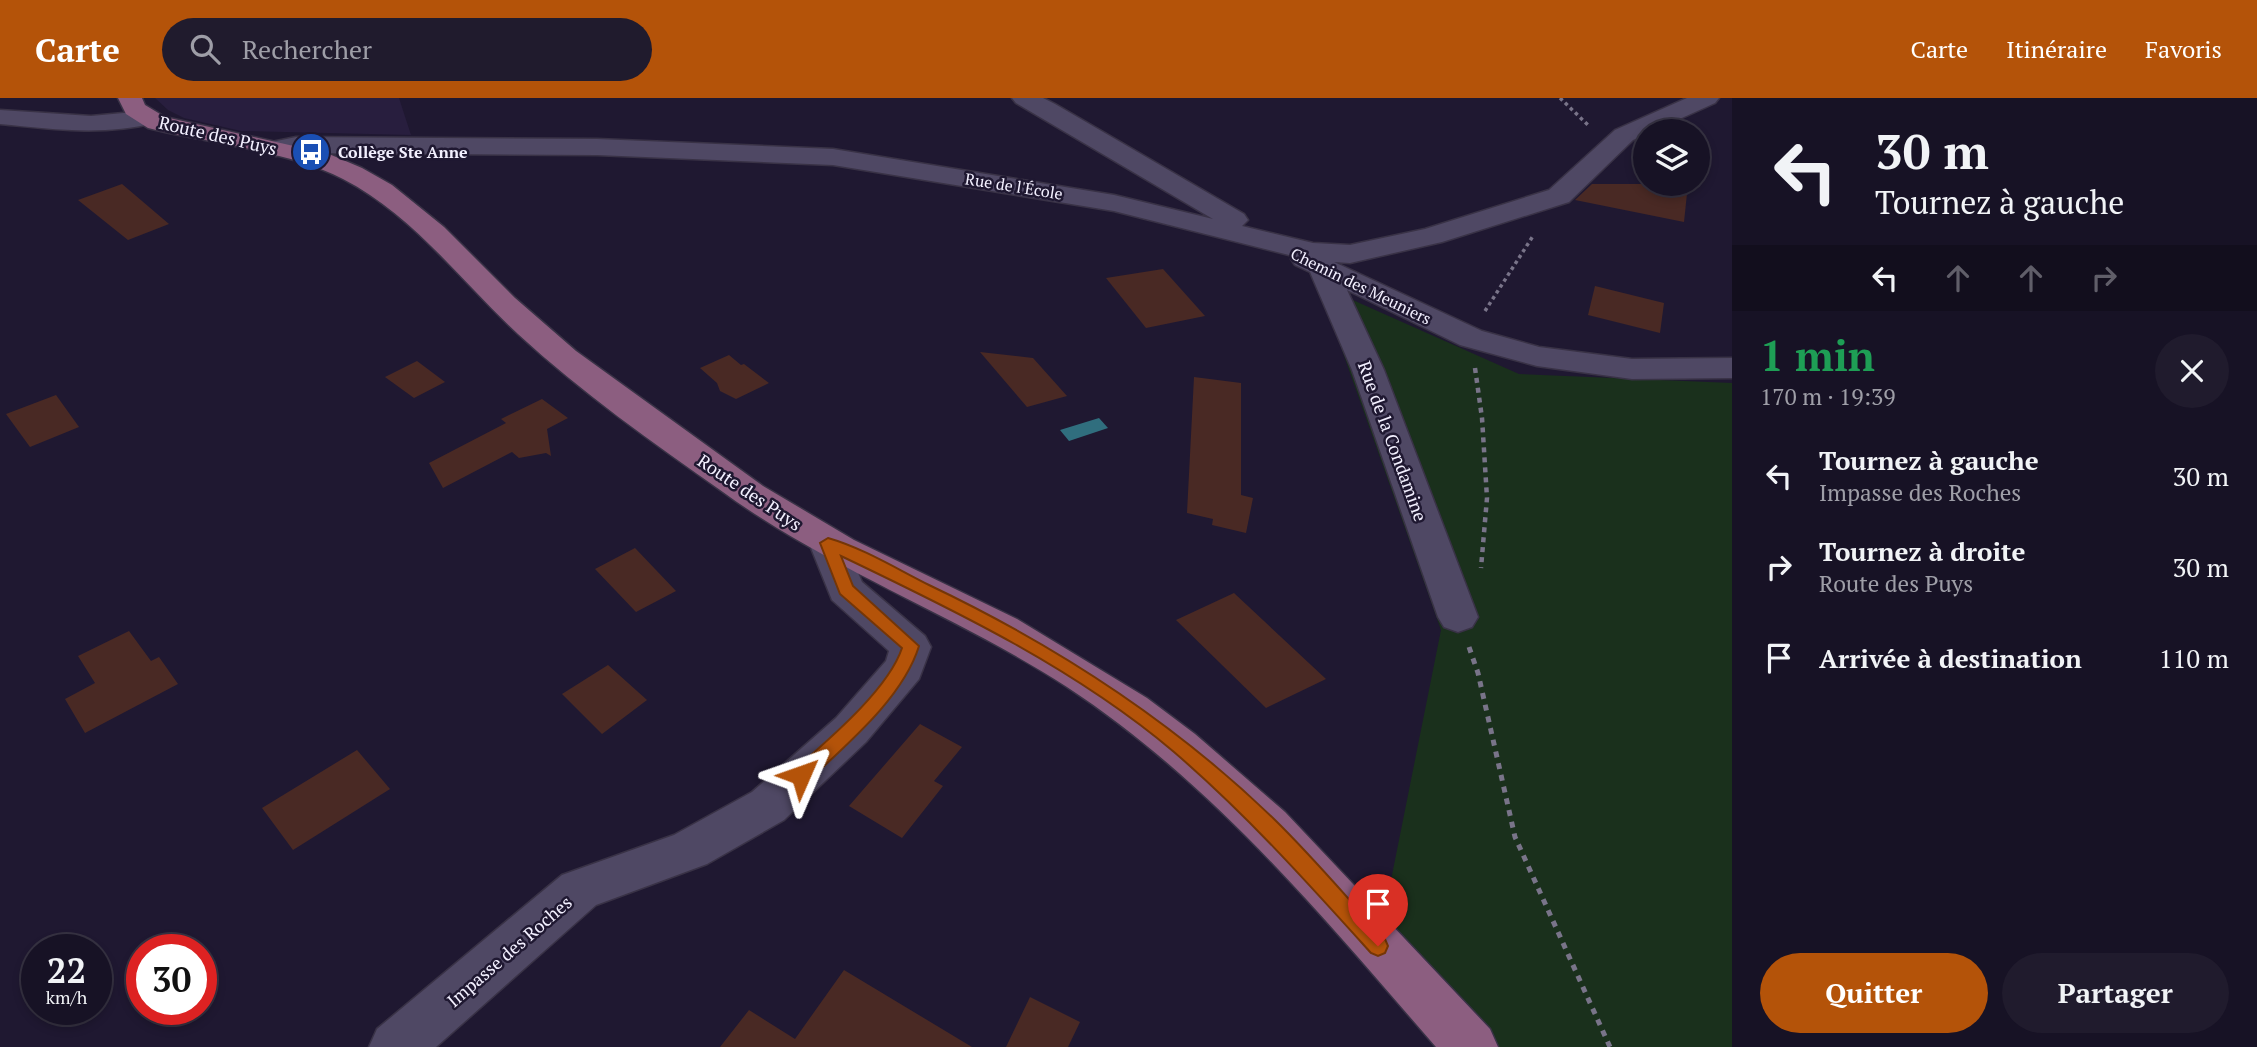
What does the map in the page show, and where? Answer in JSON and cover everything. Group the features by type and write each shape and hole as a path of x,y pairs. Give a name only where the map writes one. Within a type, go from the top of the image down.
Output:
{"main road":[{"name":"Route des Puys","path":"137,108 169,126 276,148 335,165 404,205 438,234 530,328 722,475 828,543 953,603 1031,646 1132,710 1179,746 1267,825 1471,1047"}],"street":[{"path":"108,123 115,98"},
{"name":"Chemin des Meuniers","path":"1024,98 1046,108 1271,243 1471,338 1537,356 1632,369 1732,368"},
{"name":"Rue de l'École","path":"276,148 296,145 597,147 833,157 1114,203 1271,243 1313,252 1350,254 1432,236 1559,196 1624,135 1707,98"},
{"path":"0,117 108,123 137,108"},
{"name":"Rue de la Condamine","path":"1322,267 1368,370 1458,617"},
{"name":"Impasse des Roches","path":"396,1047 579,890 690,850 768,806 850,730 904,668 911,646 846,590 828,543"}],"path":[{"path":"1560,98 1611,147"},
{"path":"1559,196 1484,312 1471,338 1482,418 1487,498 1482,565 1458,617 1478,673 1516,837 1610,1047"}],"shaded area":[{"path":"155,98 399,98 411,135 241,131 184,118 168,110"}],"green space":[{"path":"1319,285 1519,374 1732,383 1732,1047 1434,1047 1384,915 1441,630"}],"water":[{"path":"1099,418 1108,428 1069,441 1060,430"}],"building":[{"path":"122,184 169,224 128,240 78,200"},
{"path":"1592,184 1633,184 1633,196 1687,196 1684,222 1575,200"},
{"path":"1163,269 1205,316 1146,328 1106,278"},
{"path":"1595,286 1664,303 1660,333 1588,315"},
{"path":"980,352 1033,358 1067,396 1027,407"},
{"path":"729,355 769,383 736,399 720,391 717,383 700,368"},
{"path":"417,361 445,382 414,398 385,377"},
{"path":"1194,377 1241,383 1241,495 1253,498 1246,533 1212,525 1213,519 1187,513"},
{"path":"56,395 79,427 30,447 6,414"},
{"path":"542,399 568,418 547,429 551,456 546,453 519,458 512,452 443,488 429,463 506,423 501,419"},
{"path":"635,548 676,591 636,612 595,569"},
{"path":"1234,593 1326,679 1266,708 1176,620"},
{"path":"129,631 151,661 159,657 178,684 85,733 65,699 95,683 78,656"},
{"path":"608,665 647,700 602,734 562,694"},
{"path":"920,724 962,747 934,781 943,786 902,838 849,806"},
{"path":"357,750 390,789 293,850 262,808"},
{"path":"844,970 972,1047 720,1047 749,1010 795,1039"},
{"path":"1030,997 1080,1022 1068,1047 1006,1047"}],"place":[{"name":"Collège Ste Anne","path":"311,152"}],"route":[{"path":"801,775 850,730 904,668 911,646 846,590 828,543 964,608 1031,646 1132,710 1179,746 1267,825 1378,946"}]}
